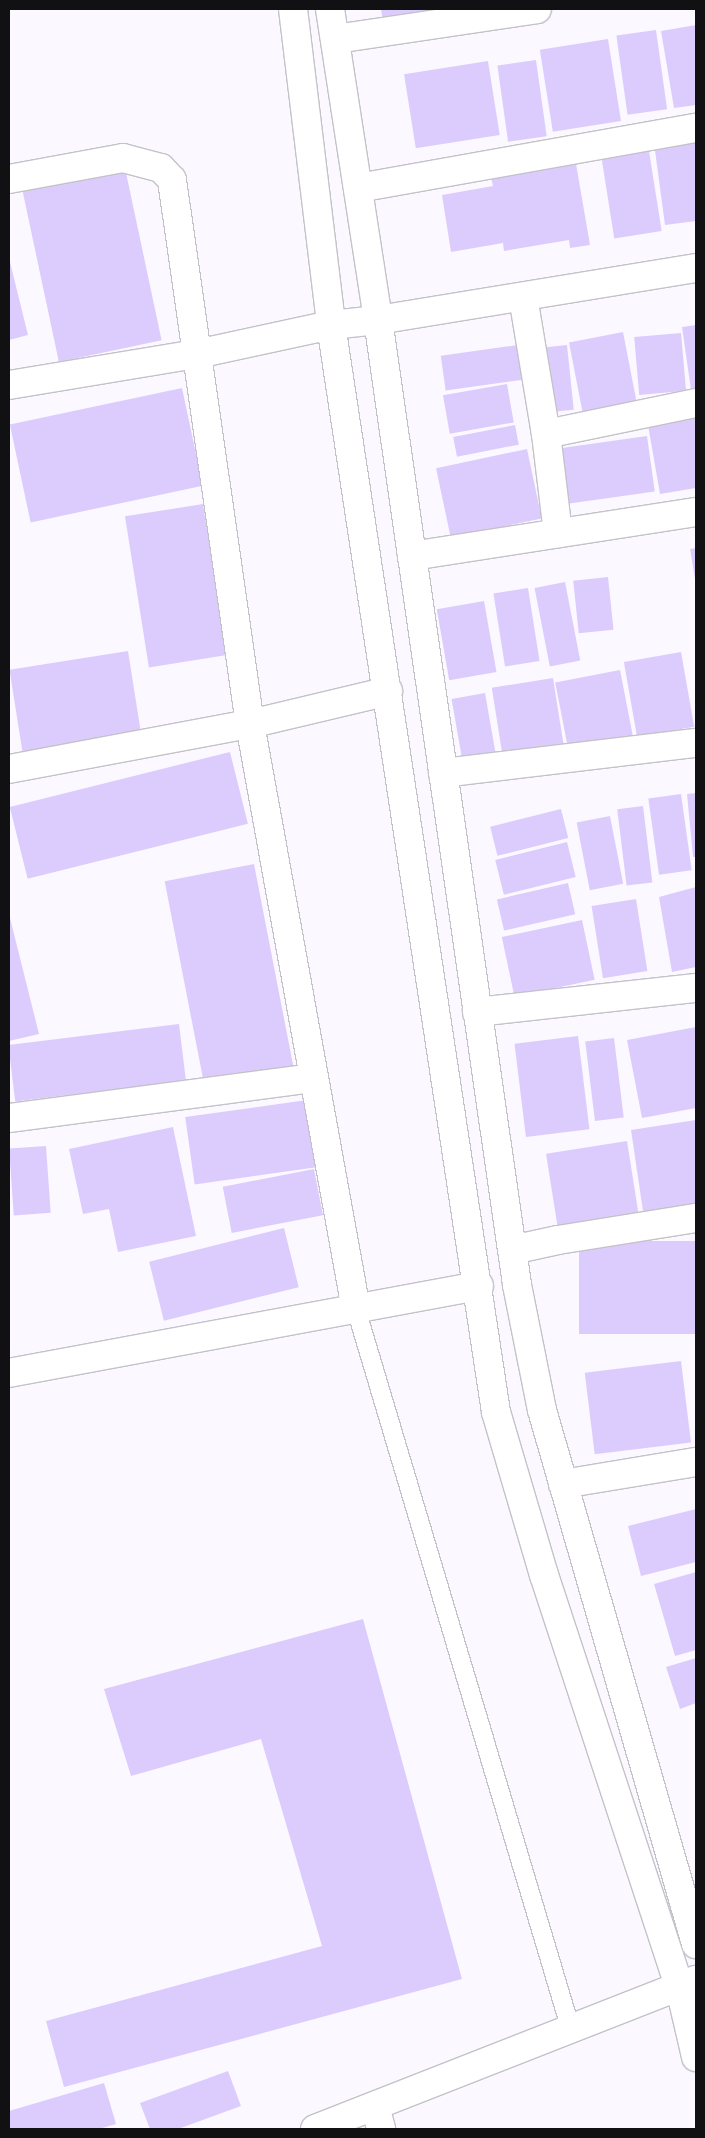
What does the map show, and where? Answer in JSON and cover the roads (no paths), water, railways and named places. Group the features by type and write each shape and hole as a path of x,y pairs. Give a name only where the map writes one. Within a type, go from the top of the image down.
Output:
{"street":[{"path":"293,9 332,325 496,1412 544,1575 688,1984 696,2057"},
{"path":"330,9 378,320 512,1250 542,1410 696,1944"},
{"path":"334,40 472,14 537,9"},
{"path":"358,188 696,128"},
{"path":"9,179 123,158 161,168 172,180 250,724 356,1309"},
{"path":"9,385 198,354 332,325 378,320 696,268"},
{"path":"523,297 546,434 558,533"},
{"path":"546,434 696,403"},
{"path":"412,556 696,512"},
{"path":"9,769 250,724 388,691"},
{"path":"443,773 696,743"},
{"path":"477,1012 696,988"},
{"path":"9,1118 313,1078"},
{"path":"512,1250 558,1240 696,1218"},
{"path":"9,1374 478,1286"},
{"path":"563,1484 696,1462"},
{"path":"316,2129 378,2118 571,2030 688,1984"}],"lane":[{"path":"356,1309 571,2030"}]}
